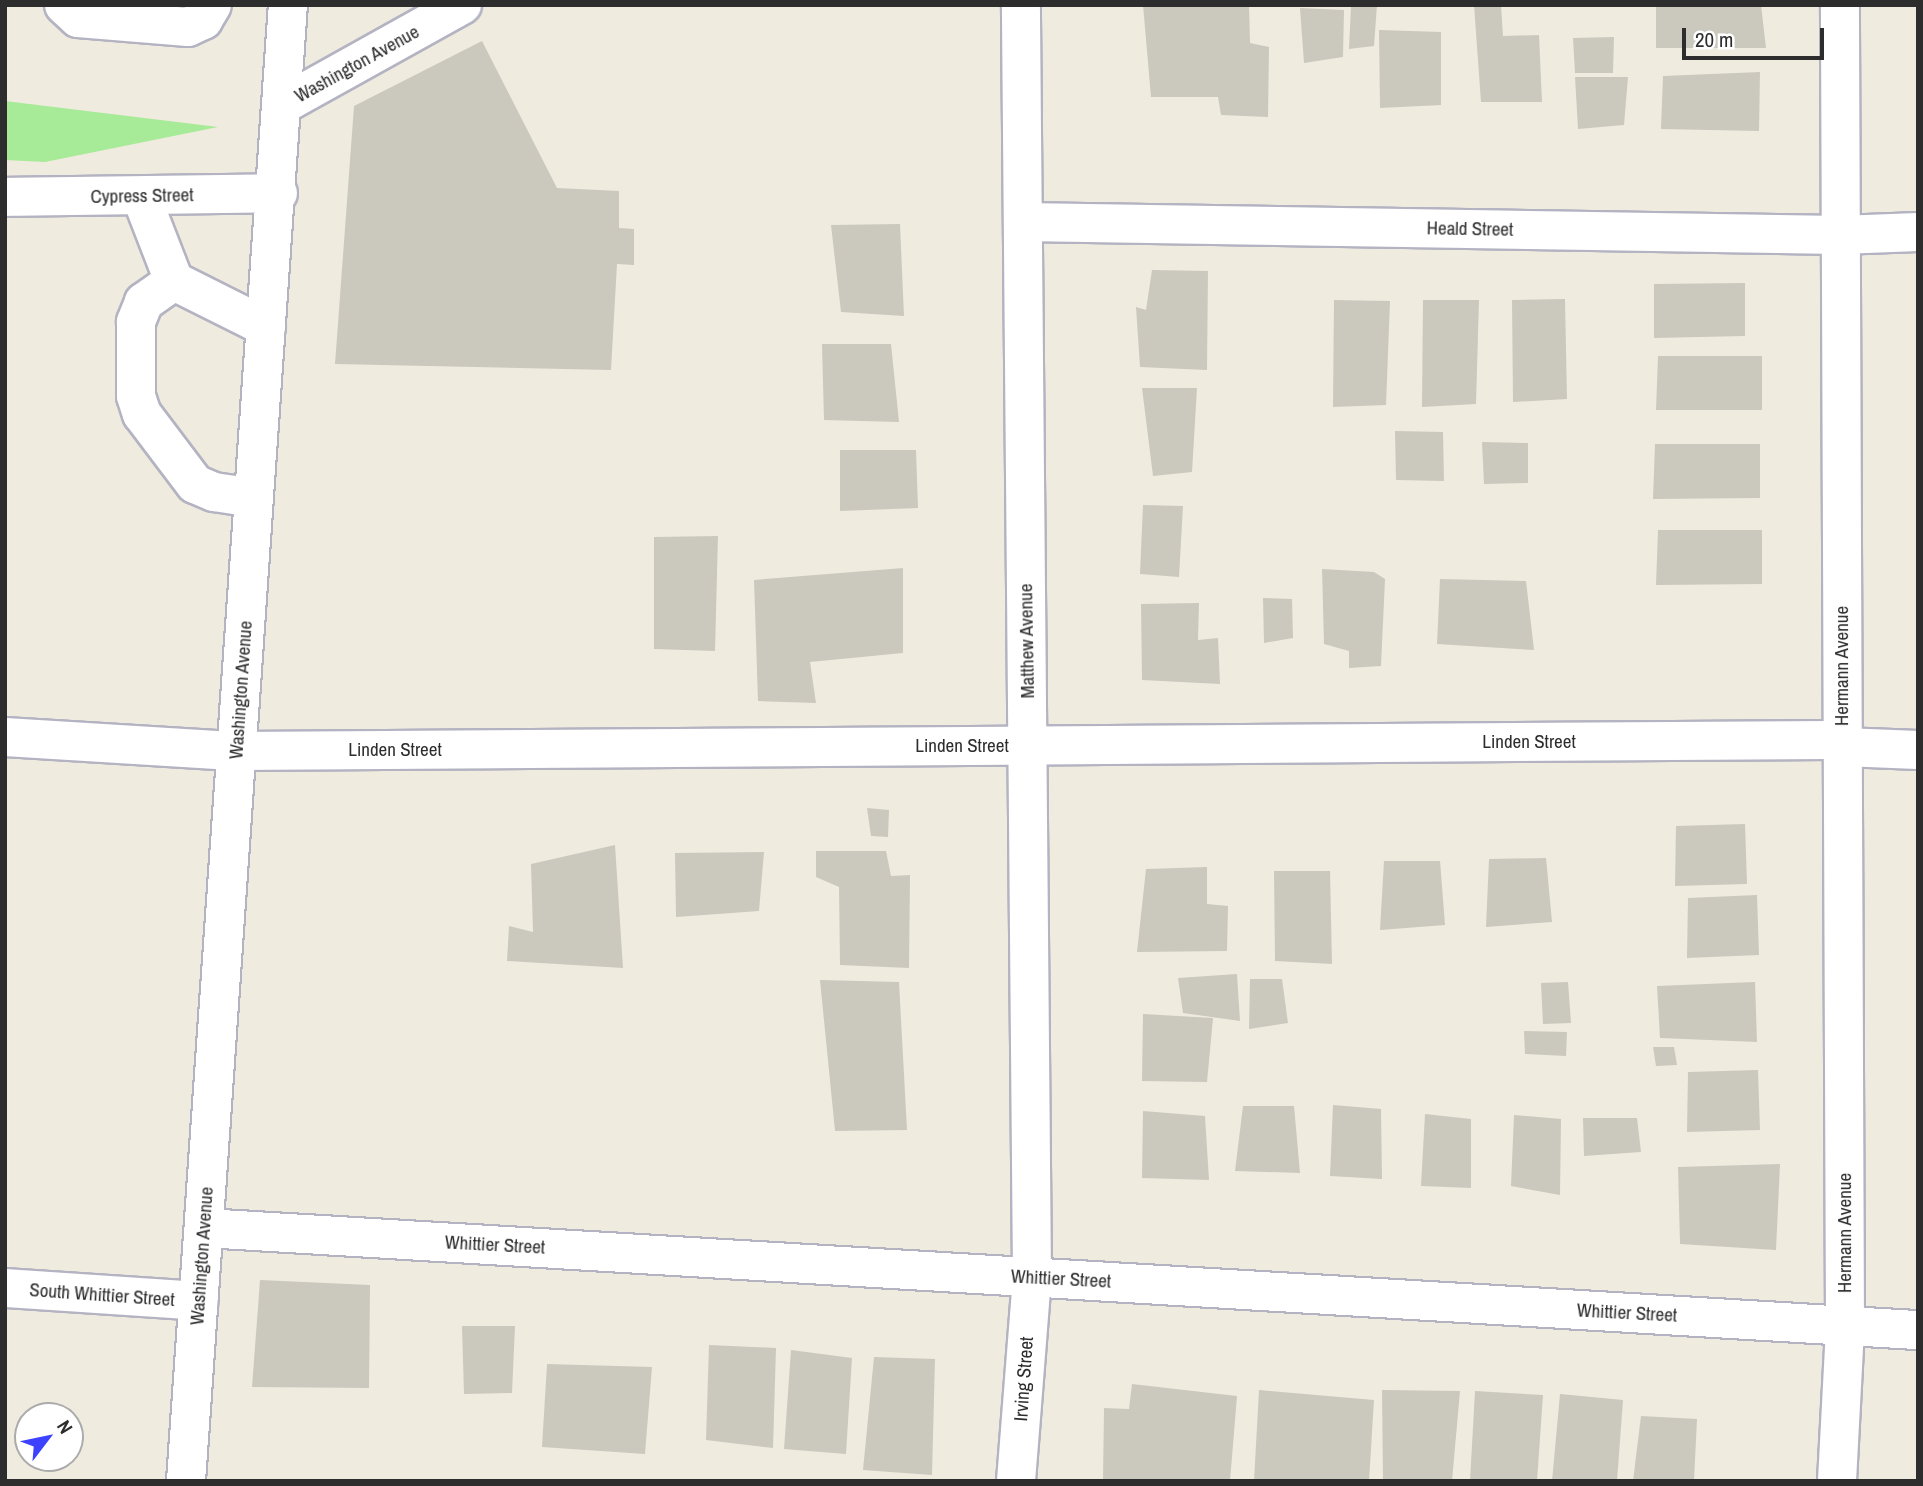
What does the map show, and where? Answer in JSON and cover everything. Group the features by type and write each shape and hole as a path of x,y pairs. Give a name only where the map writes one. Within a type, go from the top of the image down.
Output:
{"street":[{"path":"64,5 78,18 188,27 203,20 212,5"},
{"path":"282,105 288,5"},
{"name":"Washington Avenue","path":"186,1481 254,498 278,193 282,105 462,5"},
{"name":"Matthew Avenue","path":"1021,5 1032,1277"},
{"name":"Hermann Avenue","path":"1837,1481 1845,1326 1840,5"},
{"name":"Cypress Street","path":"5,197 278,193"},
{"path":"141,196 174,281 267,327"},
{"name":"Heald Street","path":"1023,222 1840,235 1918,232"},
{"path":"174,281 144,302 136,322 136,396 142,414 195,484 214,492 254,498"},
{"name":"Linden Street","path":"5,737 237,751 1830,740 1843,747 1918,750"},
{"name":"Whittier Street","path":"204,1228 1918,1330"},
{"name":"Irving Street","path":"1016,1481 1032,1277"},
{"name":"South Whittier Street","path":"5,1288 199,1301"}],"green space":[{"path":"5,101 218,127 45,162 5,160"}],"building":[{"path":"1143,5 1249,5 1250,43 1269,47 1268,117 1221,115 1218,97 1151,97"},
{"path":"1377,5 1374,46 1349,49 1351,6"},
{"path":"1474,5 1501,5 1503,36 1539,35 1542,102 1481,102"},
{"path":"1656,5 1761,5 1766,48 1656,48"},
{"path":"1300,8 1344,10 1343,57 1304,63"},
{"path":"1379,30 1441,32 1441,105 1380,108"},
{"path":"1614,37 1613,73 1575,73 1573,38"},
{"path":"482,41 557,188 619,191 619,228 634,229 634,265 617,264 611,370 335,364 354,106"},
{"path":"1760,72 1759,131 1661,129 1663,76"},
{"path":"1575,77 1628,77 1624,125 1578,129"},
{"path":"900,224 904,316 841,312 831,225"},
{"path":"1152,270 1208,271 1207,370 1140,367 1136,307 1146,310"},
{"path":"1745,283 1745,336 1654,338 1654,284"},
{"path":"1565,299 1567,399 1513,402 1512,300"},
{"path":"1334,300 1390,301 1386,405 1333,407"},
{"path":"1423,300 1479,300 1476,404 1422,407"},
{"path":"822,344 891,344 899,422 824,420"},
{"path":"1658,356 1762,356 1762,410 1656,410"},
{"path":"1142,388 1197,388 1192,472 1153,476"},
{"path":"1395,431 1443,432 1444,481 1396,480"},
{"path":"1482,442 1528,443 1528,483 1484,484"},
{"path":"1655,444 1760,444 1760,498 1653,499"},
{"path":"840,450 916,450 918,508 840,511"},
{"path":"1143,505 1183,506 1179,577 1140,574"},
{"path":"1658,530 1762,530 1762,584 1656,585"},
{"path":"718,536 715,651 654,649 654,537"},
{"path":"903,568 903,653 810,662 816,703 758,701 754,580"},
{"path":"1322,569 1374,572 1385,579 1381,666 1349,668 1349,651 1324,644"},
{"path":"1440,579 1526,581 1534,650 1437,644"},
{"path":"1263,598 1292,599 1293,638 1264,643"},
{"path":"1199,603 1198,640 1218,638 1220,684 1142,680 1141,604"},
{"path":"867,808 889,810 888,837 871,836"},
{"path":"1745,824 1747,884 1675,886 1676,826"},
{"path":"615,845 623,968 507,961 509,926 533,932 531,864"},
{"path":"816,851 886,851 891,876 910,875 909,968 840,965 839,887 816,877"},
{"path":"764,852 759,911 676,917 675,853"},
{"path":"1546,858 1552,922 1486,927 1489,859"},
{"path":"1384,861 1440,861 1445,925 1380,930"},
{"path":"1207,867 1207,904 1228,906 1227,951 1137,952 1146,869"},
{"path":"1274,871 1330,871 1332,964 1275,961"},
{"path":"1757,895 1759,955 1687,958 1688,898"},
{"path":"1237,974 1240,1021 1183,1013 1178,978"},
{"path":"1250,979 1282,979 1288,1023 1249,1029"},
{"path":"820,980 899,982 907,1130 835,1131"},
{"path":"1568,982 1571,1023 1543,1024 1541,983"},
{"path":"1755,982 1757,1042 1660,1038 1657,986"},
{"path":"1143,1014 1213,1018 1207,1082 1142,1081"},
{"path":"1524,1031 1567,1032 1566,1056 1525,1054"},
{"path":"1653,1047 1674,1047 1677,1065 1656,1066"},
{"path":"1758,1070 1760,1130 1687,1132 1688,1072"},
{"path":"1333,1105 1381,1109 1382,1179 1330,1176"},
{"path":"1243,1106 1294,1106 1300,1173 1235,1171"},
{"path":"1143,1111 1205,1116 1209,1180 1142,1178"},
{"path":"1425,1114 1471,1119 1471,1188 1421,1186"},
{"path":"1514,1115 1561,1119 1560,1195 1511,1186"},
{"path":"1583,1118 1637,1118 1641,1152 1584,1156"},
{"path":"1780,1164 1776,1250 1680,1244 1678,1167"},
{"path":"260,1280 370,1285 369,1388 252,1387"},
{"path":"462,1326 515,1326 512,1393 464,1394"},
{"path":"709,1345 776,1348 773,1448 706,1440"},
{"path":"791,1350 852,1358 846,1454 784,1449"},
{"path":"874,1357 935,1359 932,1475 863,1470"},
{"path":"547,1364 652,1367 645,1454 542,1447"},
{"path":"1132,1384 1237,1396 1230,1481 1103,1481 1104,1408 1129,1409"},
{"path":"1259,1390 1374,1400 1369,1481 1254,1481"},
{"path":"1382,1390 1460,1391 1452,1481 1383,1481"},
{"path":"1475,1391 1543,1395 1537,1481 1470,1481"},
{"path":"1560,1394 1623,1400 1617,1481 1552,1481"},
{"path":"1641,1416 1697,1419 1694,1481 1633,1481"}]}
